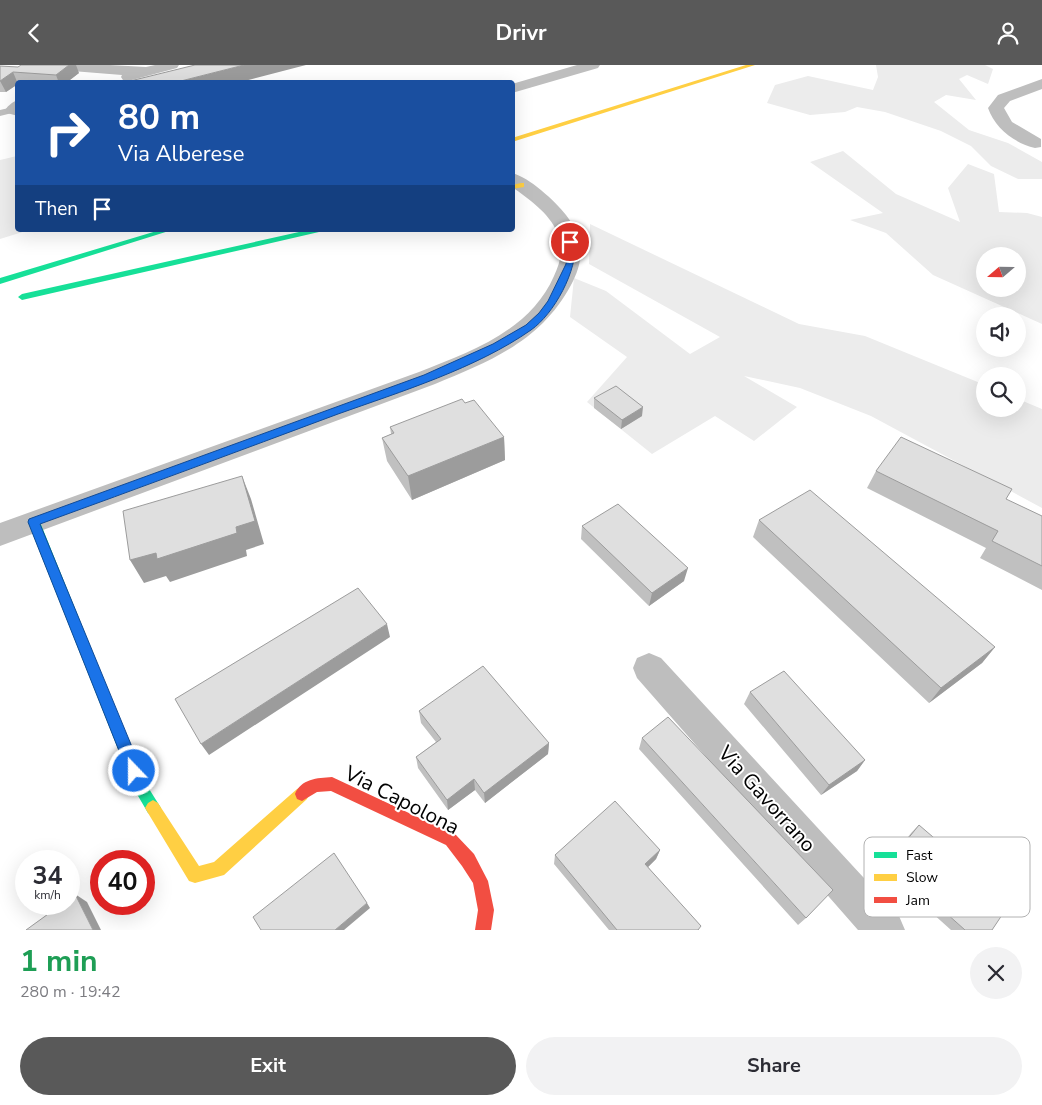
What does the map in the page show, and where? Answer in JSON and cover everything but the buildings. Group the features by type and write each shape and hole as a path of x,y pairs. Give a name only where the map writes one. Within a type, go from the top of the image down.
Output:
{"main road":[{"path":"515,139 752,65"},
{"path":"4,280 161,232"},
{"path":"7,301 310,232"},
{"path":"4,280 116,234"},
{"path":"22,297 145,257"},
{"name":"Via Capolona","path":"34,522 142,789 195,875 218,869 306,790 314,785 332,784 451,840 468,860 480,881 486,910 483,930"}],"street":[{"path":"47,65 187,74"},
{"path":"118,80 153,72 172,65"},
{"path":"515,88 593,65"},
{"path":"1035,143 1009,128 998,115 996,108 1004,98 1042,84"},
{"path":"0,535 442,372 496,347 529,327 542,315 560,288 570,264 572,253 570,242 558,219 538,198 515,183"},
{"name":"Via Gavorrano","path":"649,668 864,907"},
{"name":"Via Gavorrano","path":"873,917 885,930"}],"shaded area":[{"path":"876,65 985,65 993,69 988,84 967,75 959,79 976,100 946,95 934,102 969,130 1008,143 1042,162 1042,179 1018,179 991,166 971,146 941,131 885,112 857,107 845,112 810,115 767,103 775,85 808,76 873,90 878,77"},
{"path":"843,151 896,194 960,222 948,188 968,164 994,174 999,212 1027,213 1042,217 1042,324 1026,317 1026,307 1004,307 982,297 1026,297 1026,247 976,247 976,294 933,275 886,233 850,220 883,213 810,162"},
{"path":"15,156 15,232 23,232 0,239 0,160"},
{"path":"590,224 799,324 865,336 976,381 976,417 1026,417 1026,402 1042,409 1042,508 871,416 800,388 744,376 797,407 754,441 715,416 652,454 587,402 627,357 570,317 574,278 606,291 690,354 720,337 589,264"}],"traffic: fast":[{"path":"0,281 161,232"},
{"path":"22,297 310,232"},
{"path":"34,522 141,789 153,808"}],"traffic: slow":[{"path":"515,139 752,65"},
{"path":"515,186 521,185"},
{"path":"153,808 195,875 218,869 302,794"}],"traffic: jam":[{"path":"302,794 314,785 332,784 451,840 468,860 480,881 486,910 483,930"}],"route":[{"path":"134,771 34,522 427,378 496,347 529,327 542,315 552,301 560,288 570,264 572,253 570,242"}]}
